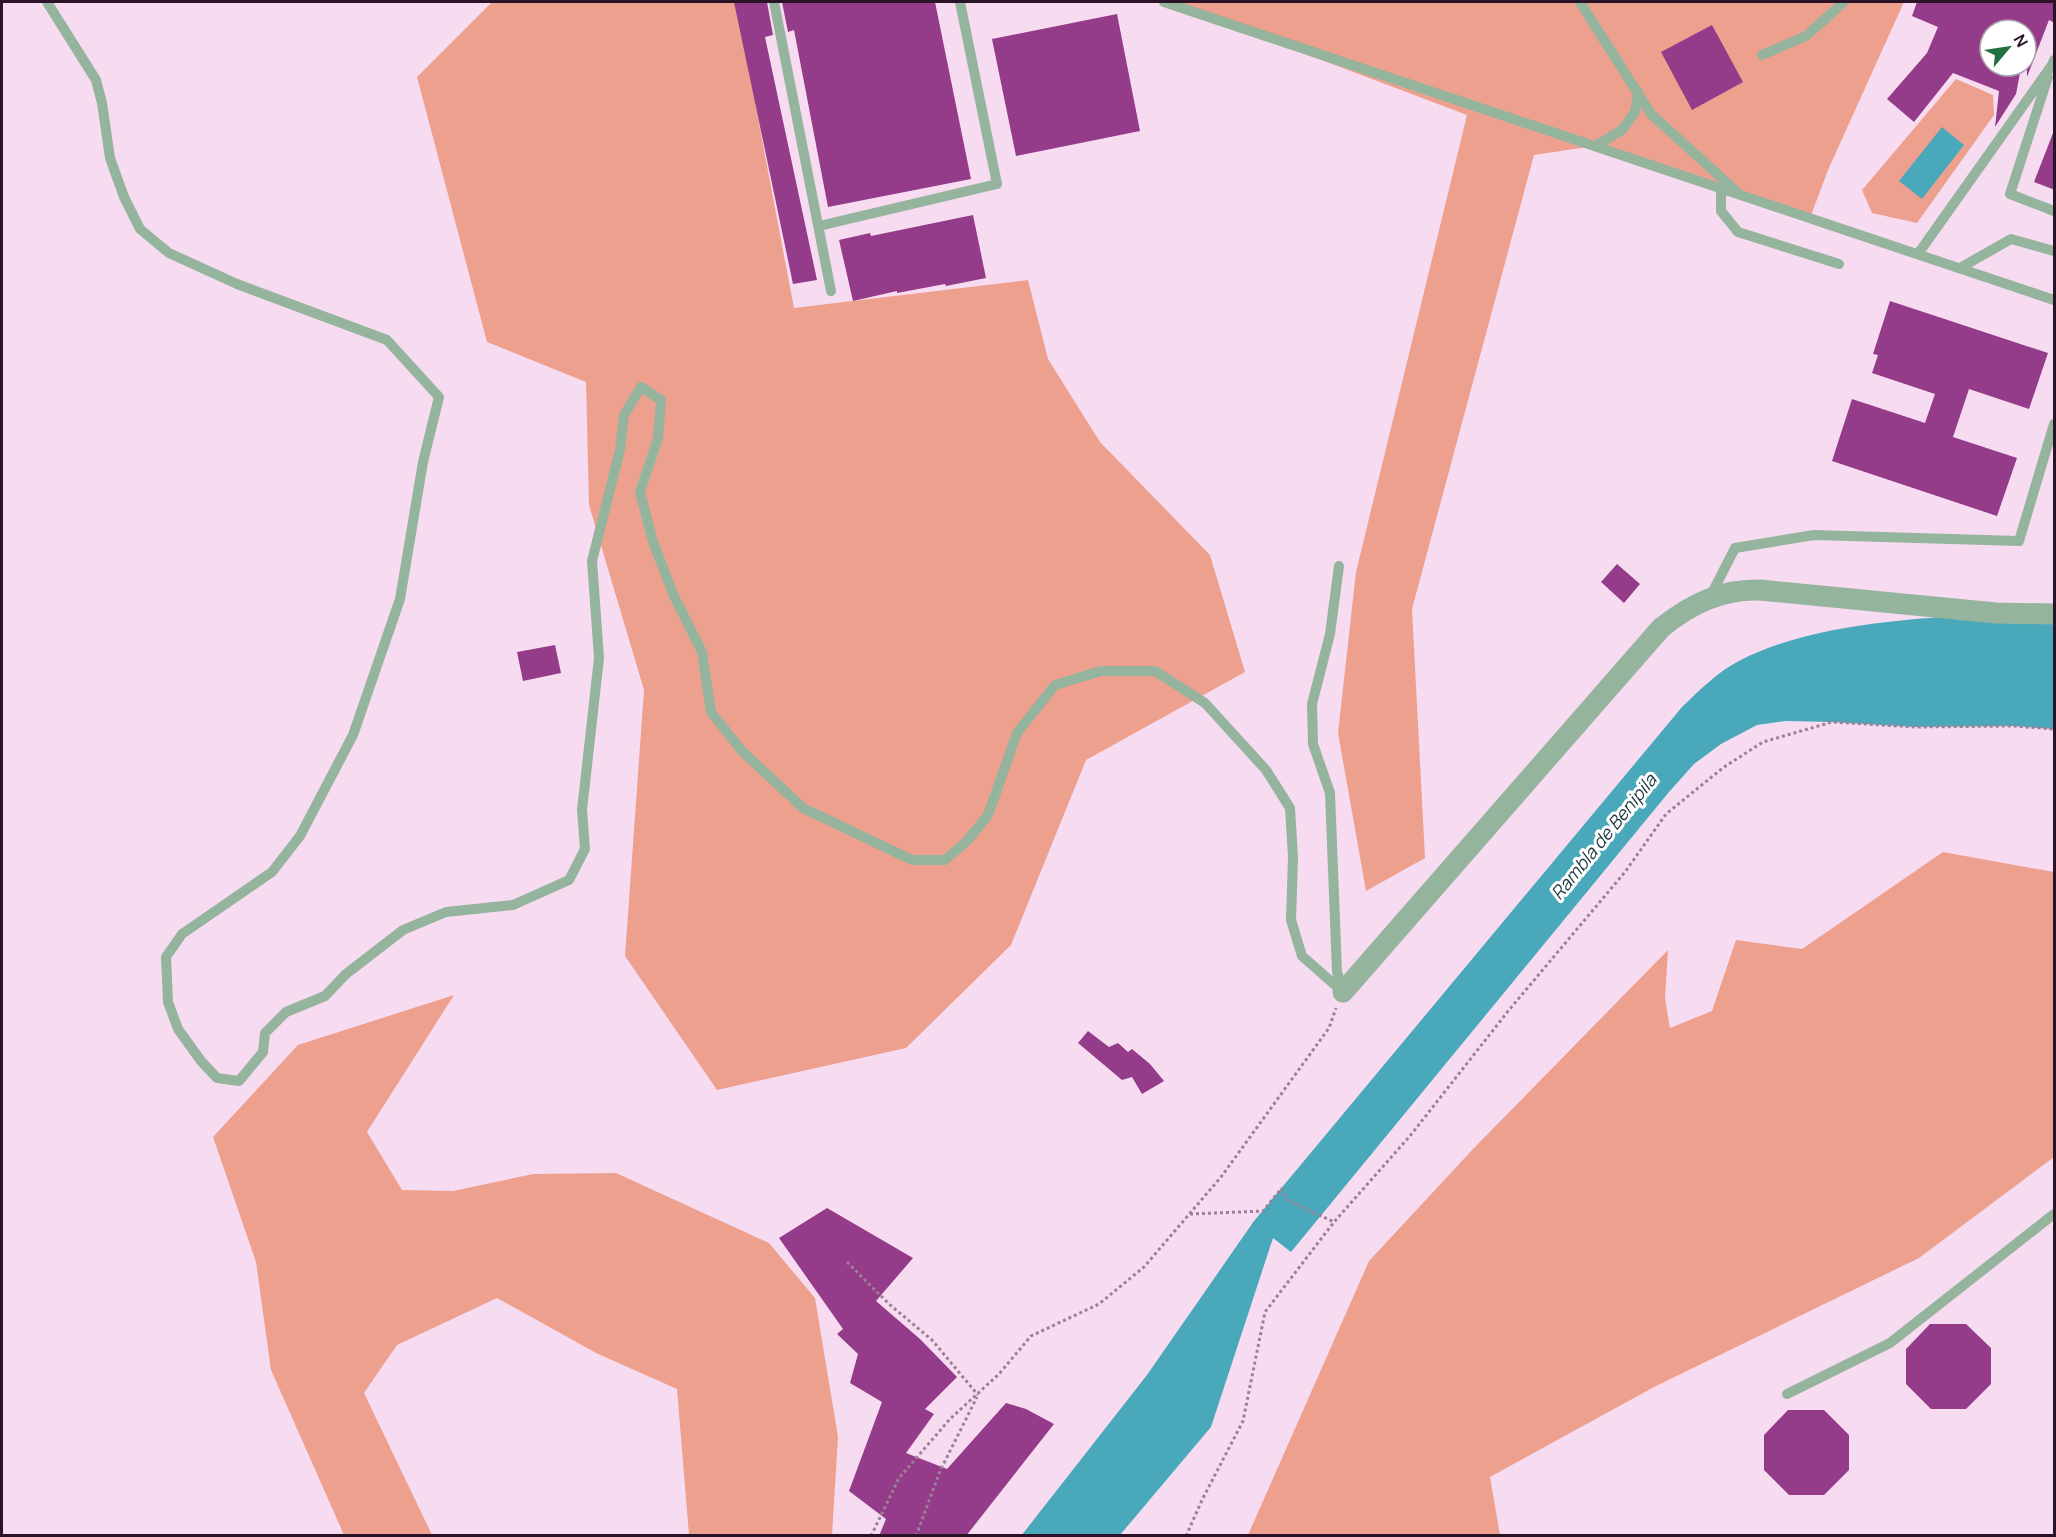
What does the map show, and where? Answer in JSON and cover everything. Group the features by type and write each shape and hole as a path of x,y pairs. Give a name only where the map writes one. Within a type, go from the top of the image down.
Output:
{"street":[{"path":"1343,992 1661,628 1681,612 1710,597 1739,589 1996,613 2055,614"}],"lane":[{"path":"47,2 96,80 102,103 110,158 124,197 140,229 169,254 237,284 387,340 439,397 423,462 400,599 353,735 300,836 272,872 182,934 166,957 168,1002 178,1029 201,1061 217,1078 239,1081 263,1052 265,1033 286,1012 326,996 346,974 403,930 446,912 513,905 569,880 585,849 582,810 599,658 592,561 620,450 624,415 641,387 661,400 658,438 640,492 653,542 674,596 702,652 711,712 742,751 803,808 912,860 945,860 967,841 988,815 1017,733 1055,685 1101,671 1155,671 1205,703 1266,770 1290,808 1293,857 1291,920 1302,956 1343,992"},
{"path":"774,2 831,291"},
{"path":"819,226 998,184 960,2"},
{"path":"1164,2 2055,300"},
{"path":"1580,2 1652,114 1740,195"},
{"path":"1762,55 1806,36 1844,2"},
{"path":"2053,62 2010,194 2055,211"},
{"path":"1918,254 2053,62"},
{"path":"1595,146 1622,130 1635,112 1638,92"},
{"path":"1721,188 1721,211 1738,232 1839,264"},
{"path":"1960,268 2011,239 2055,251"},
{"path":"1710,597 1735,548 1814,535 2019,540 2055,424"},
{"path":"1340,566 1330,634 1312,704 1313,744 1330,794 1337,972 1343,992"},
{"path":"1787,1394 1890,1343 2055,1214"}],"path":[{"path":"1186,1536 1202,1500 1244,1421 1265,1312 1334,1222 1410,1136 1509,1010 1625,872 1666,814 1724,767 1763,742 1832,722 1915,727 2013,726 2055,729"},
{"path":"871,1536 899,1478 950,1419 999,1374 1031,1336 1099,1304 1144,1267 1221,1177 1329,1028 1343,992"},
{"path":"1189,1214 1263,1211 1282,1188 1287,1200 1334,1222"},
{"path":"848,1262 889,1304 932,1340 978,1395"},
{"path":"916,1536 940,1471 978,1395"}],"shaded area":[{"path":"492,2 736,2 794,308 1028,280 1048,359 1100,442 1210,555 1245,672 1086,760 1011,945 906,1048 717,1090 625,956 644,690 589,505 586,382 487,342 417,77"},
{"path":"1170,2 1904,2 1828,170 1810,218 1595,146 1534,155 1412,609 1425,858 1366,891 1338,733 1356,572 1467,115"},
{"path":"1956,79 1993,95 1994,115 1917,223 1872,213 1862,190"},
{"path":"1943,852 2054,872 2054,1157 1919,1258 1656,1386 1490,1477 1500,1535 1248,1535 1369,1261 1474,1148 1668,950 1665,999 1670,1028 1712,1011 1736,940 1802,949"},
{"path":"454,995 367,1132 402,1190 453,1191 533,1174 616,1173 769,1243 815,1298 838,1437 832,1535 689,1535 677,1389 596,1353 497,1298 397,1345 364,1393 432,1535 344,1535 271,1370 256,1262 213,1137 298,1045"}],"water":[{"path":"1942,127 1964,145 1922,199 1899,181"},
{"name":"Rambla de Benipila","path":"1996,613 2054,614 2054,729 2012,726 1915,727 1786,721 1757,725 1721,744 1694,764 1291,1252 1273,1238 1211,1427 1120,1535 1021,1536 1147,1375 1254,1221 1682,707 1731,665 1767,648 1798,638 1864,625"}],"building":[{"path":"734,2 767,2 773,35 765,37 817,280 793,284"},
{"path":"782,2 935,2 971,179 828,207 794,30 788,32"},
{"path":"1917,2 2055,2 2055,23 2049,20 2038,48 2038,18 1978,18 1978,78 2019,78 2016,94 1995,127 1999,91 1953,73 1914,122 1887,99 1927,53 1938,27 1912,16"},
{"path":"1117,14 1140,131 1016,156 992,39"},
{"path":"1712,25 1743,82 1692,110 1661,52"},
{"path":"2053,133 2055,133 2055,190 2034,182"},
{"path":"973,215 986,278 946,286 945,284 897,293 897,291 853,301 839,240 870,233 871,236"},
{"path":"1890,301 2048,353 2029,409 1969,389 1953,437 2017,458 1997,516 1832,461 1852,399 1925,423 1935,394 1872,373 1878,355 1873,354"},
{"path":"1617,564 1640,584 1624,603 1601,582"},
{"path":"555,645 561,673 523,681 517,652"},
{"path":"1088,1031 1109,1047 1118,1043 1128,1052 1132,1049 1150,1064 1164,1081 1142,1094 1132,1077 1122,1080 1078,1043"},
{"path":"827,1208 913,1258 876,1301 920,1339 957,1377 925,1409 934,1414 906,1453 947,1469 1006,1403 1026,1409 1054,1424 966,1536 879,1536 886,1519 849,1491 882,1402 850,1383 858,1354 837,1334 843,1329 779,1238"},
{"path":"1930,1324 1966,1324 1991,1348 1991,1384 1966,1409 1931,1409 1906,1384 1906,1349"},
{"path":"1788,1410 1824,1410 1849,1435 1849,1470 1824,1495 1789,1495 1764,1470 1764,1435"}]}
